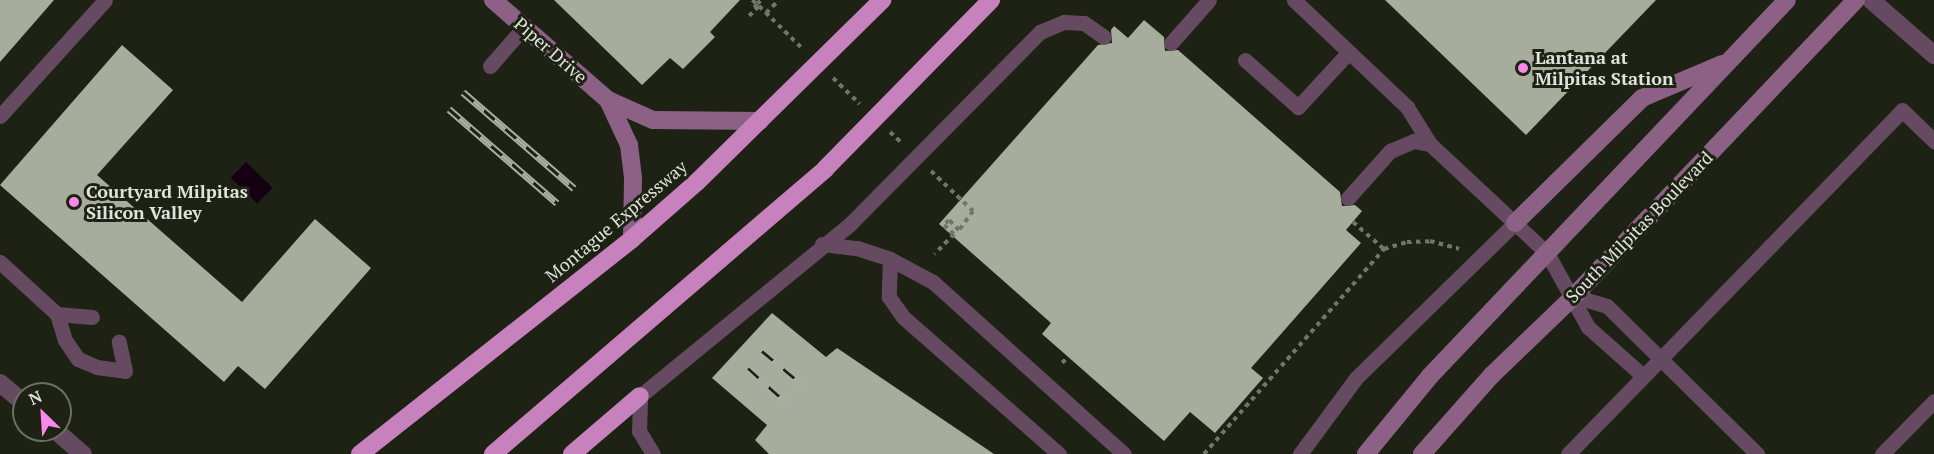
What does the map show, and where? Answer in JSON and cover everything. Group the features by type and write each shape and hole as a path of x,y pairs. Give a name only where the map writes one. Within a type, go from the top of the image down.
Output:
{"highway":[{"name":"Montague Expressway","path":"360,454 632,239 760,121 882,0"},
{"path":"493,454 825,169 990,0"},
{"path":"572,454 640,396"},
{"path":"371,454 380,438"}],"street":[{"name":"Piper Drive","path":"494,0 608,100 653,120 760,121"},
{"path":"1366,454 1430,376 1787,0"},
{"name":"South Milpitas Boulevard","path":"1422,454 1492,375 1574,296 1856,0"},
{"path":"1871,0 1934,55"},
{"path":"1515,223 1642,99 1729,61"},
{"name":"Piper Drive","path":"608,100 629,145 633,180 632,239"},
{"path":"0,383 12,394"},
{"path":"69,442 83,454"}],"lane":[{"path":"0,117 105,0"},
{"path":"1171,43 1209,0"},
{"path":"1294,0 1407,107 1430,144 1546,253 1574,296 1588,327 1642,375"},
{"path":"649,453 639,431 640,396 887,190 1040,32 1064,22 1084,23 1104,37"},
{"path":"490,66 524,27"},
{"path":"1245,60 1298,107 1349,52"},
{"path":"1568,454 1660,356 1902,110 1934,141"},
{"path":"1348,198 1390,152 1414,141 1430,144"},
{"path":"1300,454 1356,378 1515,223"},
{"path":"822,244 857,248 890,259 933,282 1124,454"},
{"path":"890,259 889,297 903,317 1059,454"},
{"path":"0,262 57,314 65,340 78,359 97,367 125,371 119,342"},
{"path":"1574,296 1607,306 1757,454"},
{"path":"57,314 92,317"},
{"path":"1882,454 1934,401"}],"path":[{"path":"753,0 757,4"},
{"path":"761,0 749,16 759,6 808,54"},
{"path":"766,13 779,0"},
{"path":"825,70 868,110"},
{"path":"885,127 910,151"},
{"path":"927,167 973,212 959,230 949,220 945,225 954,234 935,254"},
{"path":"1353,222 1384,249"},
{"path":"1204,454 1384,249 1407,242 1430,241 1460,249"},
{"path":"1062,363 1068,357"}],"shaded area":[{"path":"246,162 273,188 257,204 231,178"}],"building":[{"path":"0,0 54,0 0,62"},
{"path":"554,0 740,0 710,32 715,37 683,69 670,58 642,85"},
{"name":"Lantana at Milpitas Station","path":"1385,0 1656,0 1526,135"},
{"path":"1144,20 1164,37 1165,51 1178,50 1340,192 1342,206 1355,205 1362,211 1346,230 1361,243 1251,368 1263,378 1215,433 1190,412 1164,441 1042,334 1051,323 939,224 1098,45 1112,43 1111,30 1114,26 1128,38"},
{"name":"Courtyard Milpitas Silicon Valley","path":"122,45 173,90 97,175 242,302 315,219 371,268 265,389 238,366 224,382 0,185"},
{"path":"772,313 826,357 837,348 994,454 769,454 755,440 767,425 712,378"}],"railway":[{"path":"463,92 574,188"},
{"path":"449,109 557,203"},
{"path":"762,351 805,387"},
{"path":"748,368 789,405"}],"place":[{"name":"Lantana at Milpitas Station","path":"1523,68"},
{"name":"Courtyard Milpitas Silicon Valley","path":"74,202"}]}
